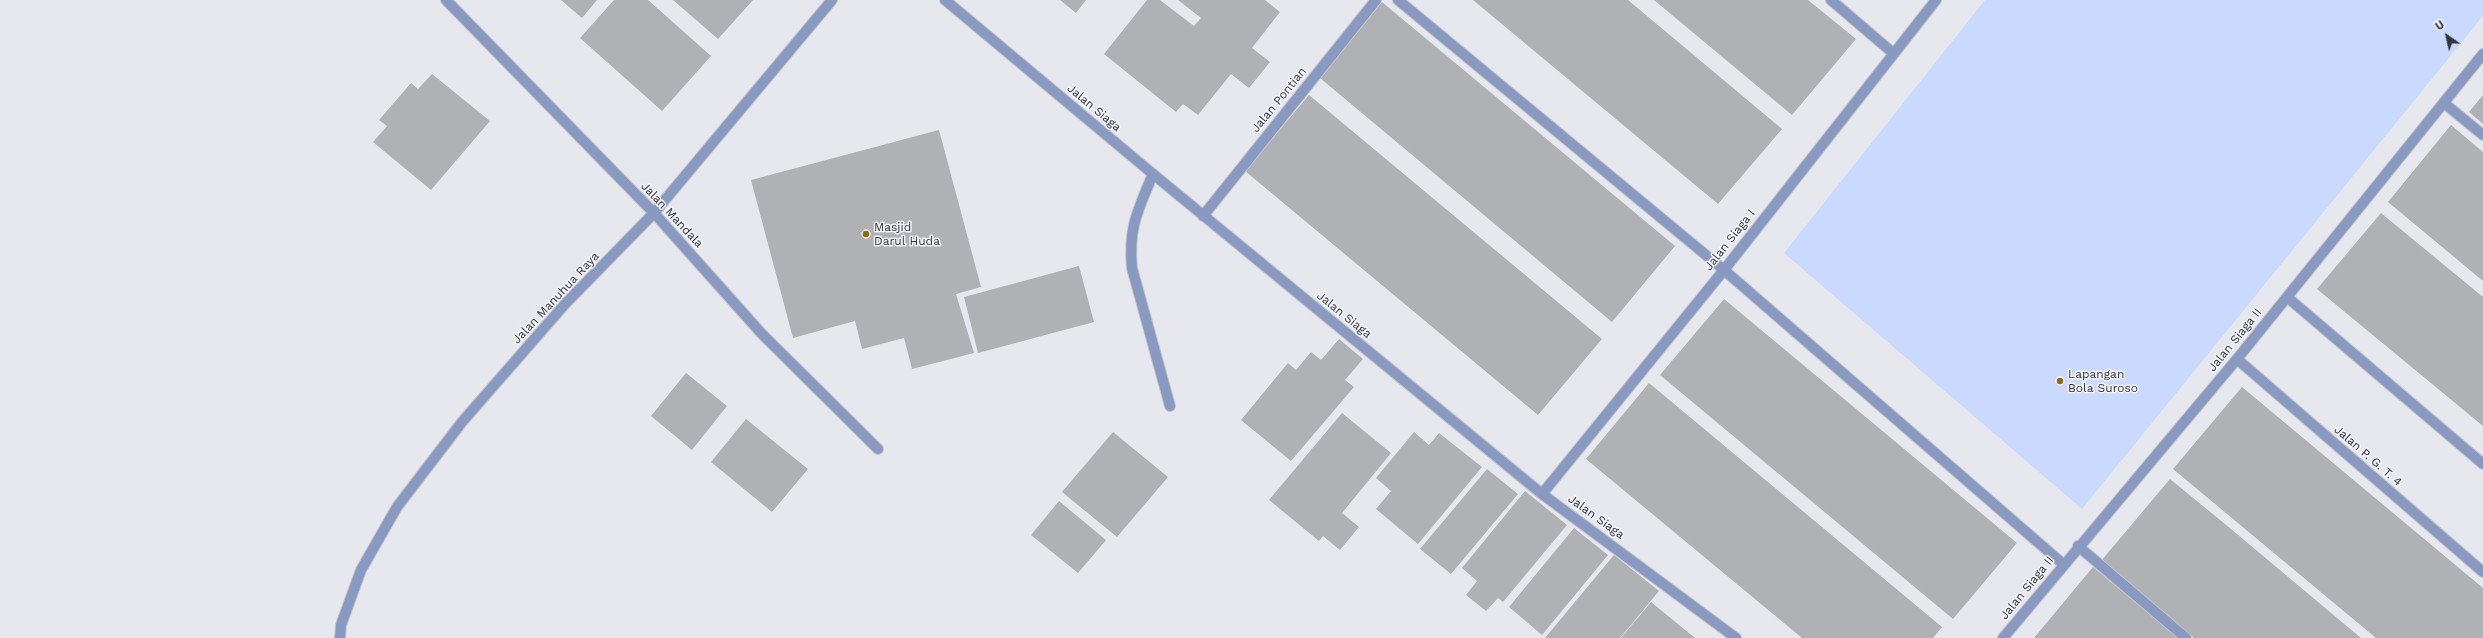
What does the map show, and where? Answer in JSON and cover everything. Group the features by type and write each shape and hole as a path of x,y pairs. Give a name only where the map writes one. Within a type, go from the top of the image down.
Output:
{"street":[{"name":"Jalan Mandala","path":"446,0 654,213 762,334 878,449"},
{"name":"Jalan Manuhua Raya","path":"340,638 341,625 361,570 397,507 467,416 565,304 654,213 832,0"},
{"name":"Jalan Siaga","path":"945,0 1153,174 1542,494 1736,638"},
{"name":"Jalan Pontian","path":"1204,216 1376,0"},
{"path":"1398,0 1724,270 2063,564"},
{"path":"1831,0 1893,53"},
{"name":"Jalan Siaga I","path":"1542,494 1724,270 1936,0"},
{"name":"Jalan Siaga II","path":"2003,638 2078,546 2237,359 2483,54"},
{"path":"2444,103 2483,135"},
{"path":"1153,174 1133,222 1130,248 1132,268 1170,406"},
{"path":"2287,297 2483,464"},
{"name":"Jalan P. G. T. 4","path":"2237,359 2483,572"},
{"path":"2078,546 2186,638"}],"shaded area":[{"name":"Lapangan Bola Suroso","path":"1985,0 2483,0 2483,16 2082,509 1784,253"}],"building":[{"path":"561,0 597,0 582,18"},
{"path":"614,0 648,0 711,56 662,111 580,38"},
{"path":"673,0 753,0 718,39"},
{"path":"1060,0 1086,0 1076,13"},
{"path":"1147,0 1160,0 1194,26 1201,18 1178,0 1265,0 1280,12 1252,48 1270,62 1249,88 1231,74 1198,115 1183,104 1176,112 1104,54"},
{"path":"1473,0 1628,0 1782,129 1718,204"},
{"path":"1654,0 1808,0 1856,39 1792,115"},
{"path":"1382,2 1675,246 1612,322 1320,78"},
{"path":"432,74 490,121 431,190 373,142 387,126 379,120 411,83 418,89"},
{"path":"1309,95 1602,339 1538,415 1245,171"},
{"path":"2483,95 2483,124 2469,112"},
{"path":"2451,125 2483,152 2483,281 2388,202"},
{"name":"Masjid Darul Huda","path":"939,130 981,287 956,294 974,353 912,369 904,338 862,349 855,321 793,338 751,180"},
{"path":"2381,213 2483,297 2483,426 2317,289"},
{"path":"1079,266 1094,322 978,353 964,297"},
{"path":"1724,299 2017,543 1953,619 1660,375"},
{"path":"1339,339 1363,359 1345,380 1354,387 1291,461 1241,420 1288,363 1296,370 1311,352 1321,360"},
{"path":"686,373 727,406 692,450 651,416"},
{"path":"1649,383 1942,627 1933,638 1802,638 1586,459"},
{"path":"2242,387 2483,588 2483,638 2376,638 2173,469"},
{"path":"1342,413 1391,453 1342,513 1359,527 1340,550 1323,536 1319,541 1269,500"},
{"path":"746,419 808,469 772,512 711,462"},
{"path":"1113,432 1168,477 1117,537 1062,492"},
{"path":"1414,432 1429,445 1439,433 1482,467 1418,544 1376,509 1391,491 1376,478"},
{"path":"1487,469 1518,494 1451,574 1420,549"},
{"path":"2170,479 2361,638 2194,638 2101,561"},
{"path":"1525,491 1567,525 1503,602 1498,598 1486,611 1466,595 1477,581 1462,568"},
{"path":"1059,501 1106,540 1078,573 1031,535"},
{"path":"1574,528 1608,555 1542,635 1509,607"},
{"path":"1614,555 1659,591 1620,638 1545,638"},
{"path":"2093,567 2178,638 2034,638"},
{"path":"1651,602 1695,638 1621,638"}],"place":[{"name":"Masjid Darul Huda","path":"866,234"},
{"name":"Lapangan Bola Suroso","path":"2060,381"}]}
